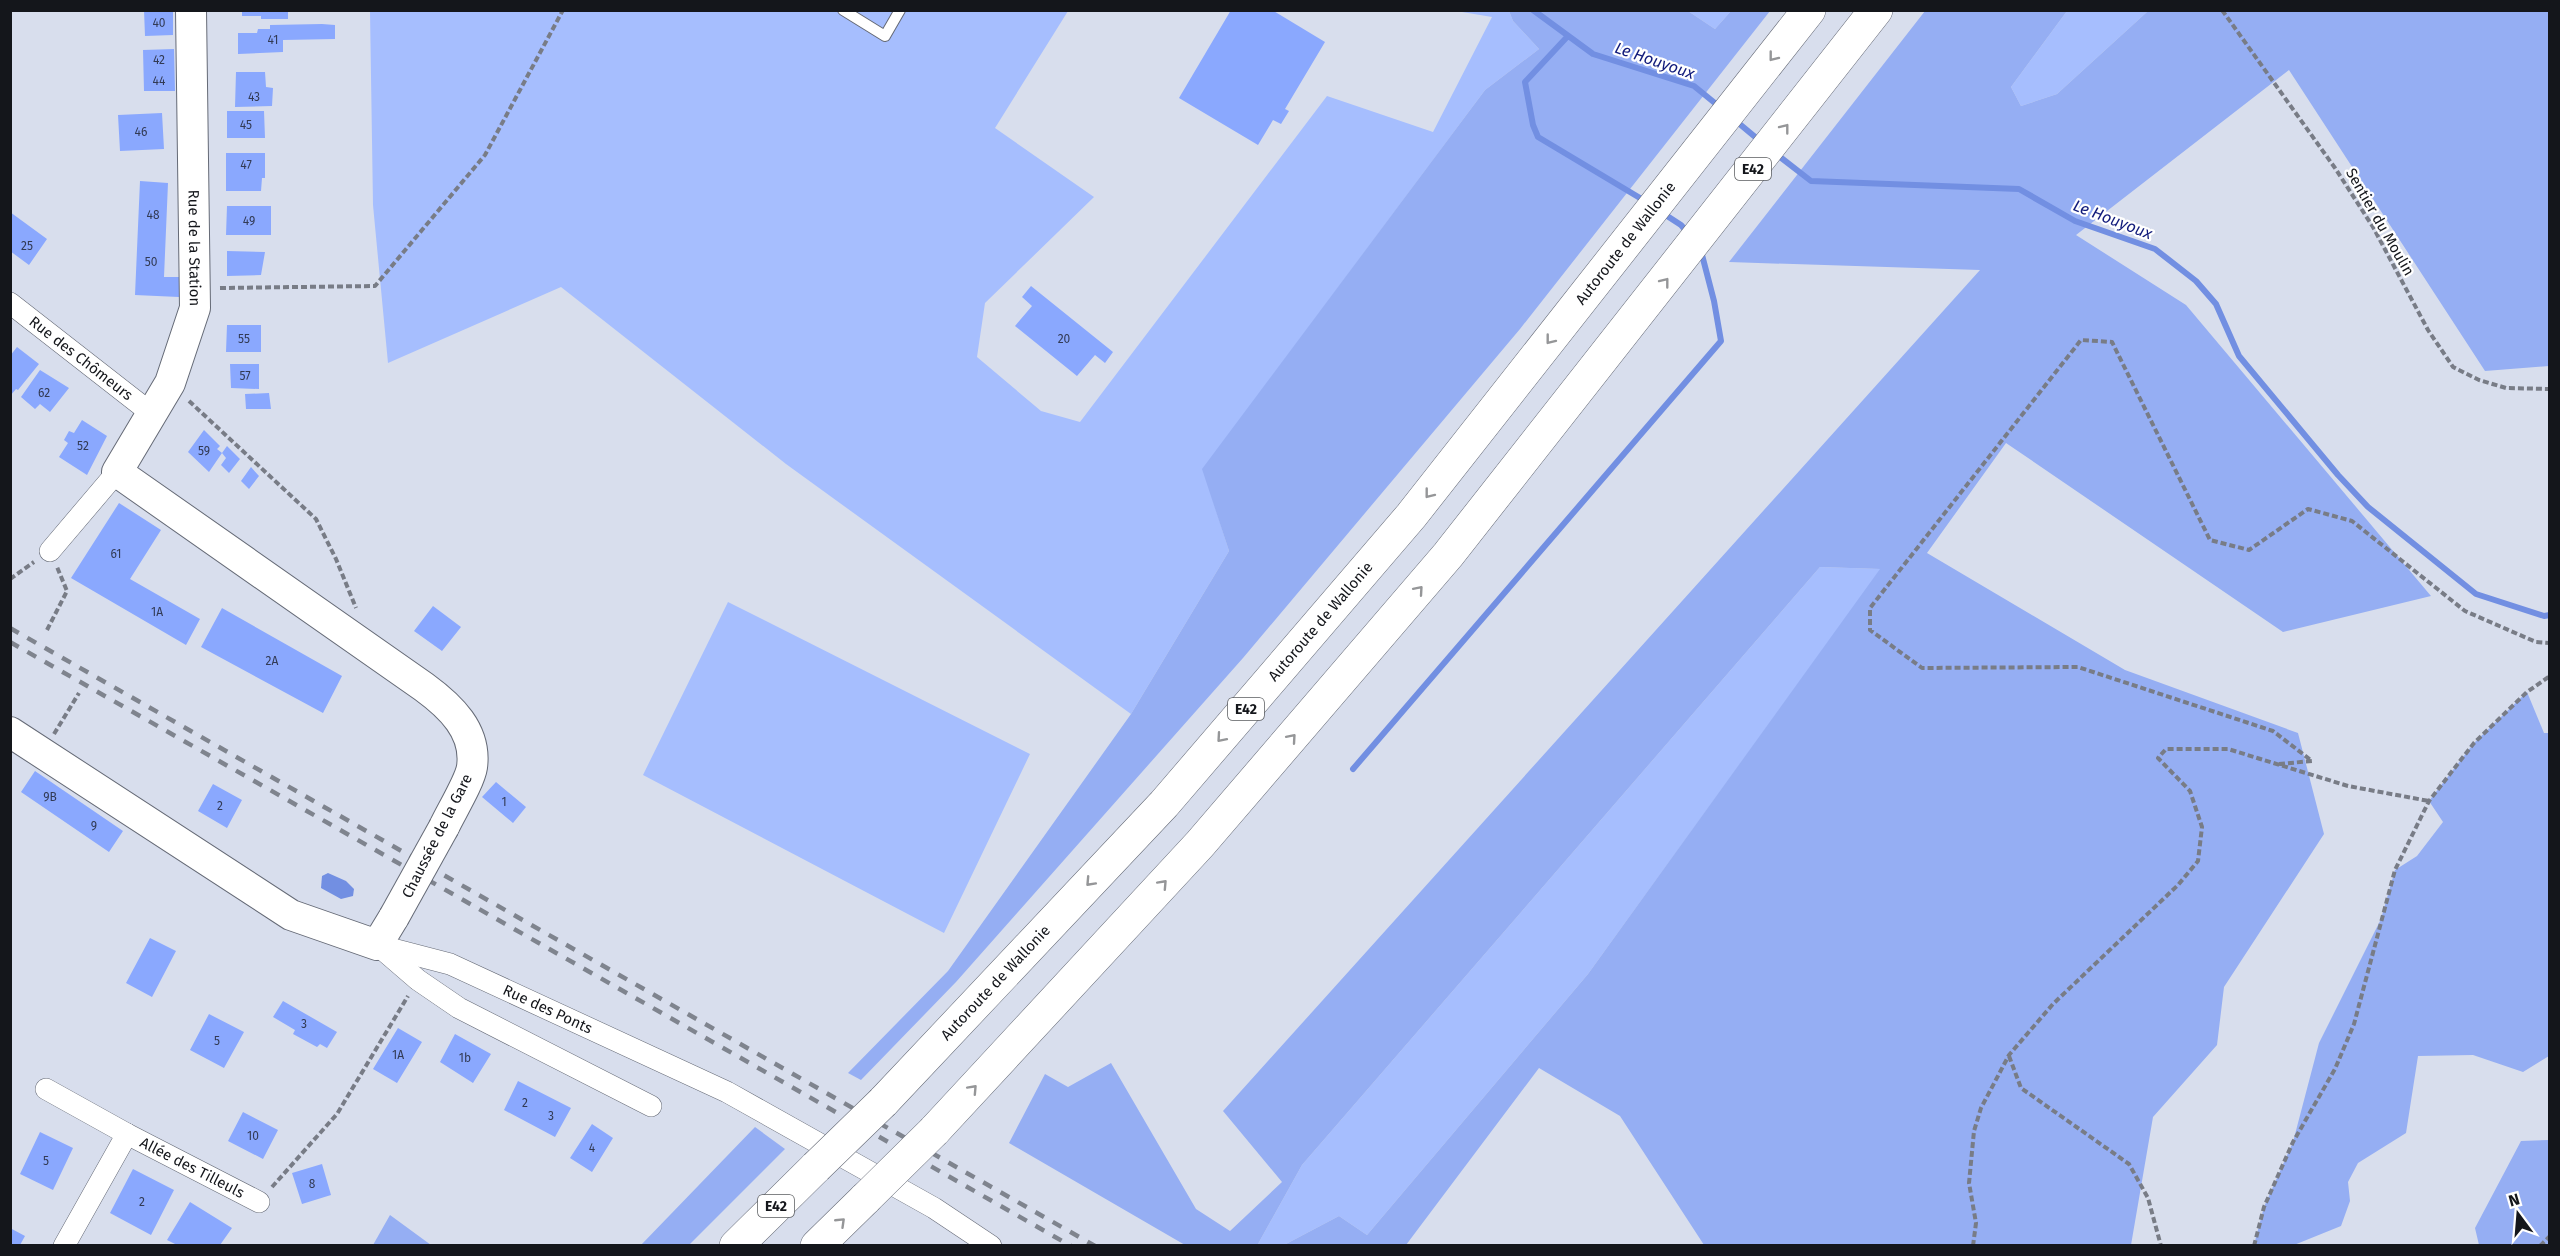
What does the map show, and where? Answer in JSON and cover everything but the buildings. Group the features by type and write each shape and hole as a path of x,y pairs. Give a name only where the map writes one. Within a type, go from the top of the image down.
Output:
{"highway":[{"name":"Autoroute de Wallonie","path":"736,1245 883,1102 1164,804 1411,516 1809,10"},
{"name":"E42","path":"817,1245 934,1131 1200,844 1449,555 1876,10"}],"street":[{"name":"Rue de la Station","path":"50,551 117,472 170,383 195,308 191,10"},
{"name":"Rue des Chômeurs","path":"10,303 151,413"},
{"name":"Chaussée de la Gare","path":"117,472 424,687 461,720 470,743 472,768 444,826 377,945"},
{"path":"10,732 291,915 377,945 418,980 459,1008 651,1106"},
{"name":"Rue des Ponts","path":"377,945 450,964 727,1092 934,1208 992,1245"},
{"name":"Allée des Tilleuls","path":"45,1089 259,1202"},
{"name":"Allée des Tilleuls","path":"64,1245 127,1134"}],"lane":[{"path":"843,10 885,36 900,10"}],"path":[{"path":"195,288 375,286 485,155 563,10"},
{"name":"Sentier du Moulin","path":"2222,10 2335,168 2373,227 2428,330 2453,367 2479,380 2506,388 2550,388"},
{"path":"2279,764 2312,761 2273,731 2078,667 1922,668 1870,630 1870,608 2081,340 2112,342 2210,540 2249,550 2308,509 2352,521 2465,611 2536,642 2550,643"},
{"path":"170,383 316,519 356,605 356,639"},
{"path":"10,579 50,551 67,591 47,630"},
{"path":"2254,1245 2264,1207 2293,1142 2335,1069 2354,1024 2395,870 2429,801 2474,743 2527,692 2550,676"},
{"path":"43,752 79,693"},
{"path":"1973,1245 1977,1223 1969,1183 1974,1131 1981,1108 2009,1055 2052,1004 2178,885 2198,861 2202,827 2190,791 2158,758 2166,749 2228,749 2348,786 2429,801"},
{"path":"259,1202 337,1114 418,980"},
{"path":"2009,1055 2021,1088 2129,1164 2148,1198 2162,1245"},
{"path":"2540,1245 2550,1236"}],"shaded area":[{"path":"370,11 1068,11 995,128 1094,197 985,303 977,357 1041,411 1080,422 1327,96 1433,132 1492,17 1456,11 1509,11 1513,21 1539,49 1485,90 1203,469 1229,551 1131,714 786,464 561,287 388,363 373,205"},
{"path":"1509,11 1688,11 1715,29 1731,11 1770,11 1520,329 1243,658 956,982 861,1080 848,1073 948,971 1131,714 1229,551 1202,469 1485,90 1539,49 1513,21"},
{"path":"1688,11 1731,11 1715,29"},
{"path":"1925,11 2067,11 2011,87 2021,106 2057,94 2148,11 2549,11 2549,366 2485,371 2289,70 2076,235 2186,305 2431,596 2283,632 2006,443 1927,553 2125,670 2298,733 2324,834 2224,987 2217,1045 2153,1117 2131,1245 1704,1245 1620,1116 1539,1068 1406,1245 1284,1245 1339,1216 1367,1235 1588,974 1880,569 1820,567 1302,1165 1258,1244 1260,1245 1185,1245 1009,1143 1045,1074 1068,1087 1111,1063 1196,1209 1230,1231 1282,1182 1223,1111 1980,270 1729,262"},
{"path":"2067,11 2148,11 2057,94 2021,106 2011,87"},
{"path":"1820,567 1881,569 1588,974 1367,1235 1339,1216 1284,1245 1258,1244 1302,1165"},
{"path":"728,602 1030,754 944,933 643,775"},
{"path":"2527,692 2544,733 2549,733 2549,1056 2523,1072 2473,1055 2418,1056 2406,1133 2358,1163 2348,1182 2350,1201 2341,1226 2294,1245 2254,1245 2264,1207 2293,1142 2319,1043 2381,919 2395,870 2417,856 2443,822 2429,801 2474,743"},
{"path":"328,873 346,881 354,889 353,896 341,899 321,888 322,876"},
{"path":"755,1127 785,1149 689,1245 641,1245"},
{"path":"2549,1140 2549,1245 2479,1245 2475,1228 2521,1141"},
{"path":"390,1215 431,1245 373,1245"}],"waterway":[{"name":"Le Houyoux","path":"1533,10 1593,54 1694,86 1721,108"},
{"path":"1567,37 1525,82 1533,125 1538,137 1645,201"},
{"name":"Le Houyoux","path":"1736,121 1760,141"},
{"name":"Le Houyoux","path":"1775,153 1811,181 2019,189 2075,221 2155,249 2196,281 2216,304 2239,356 2338,475 2368,507 2476,594 2544,616 2550,615"},
{"path":"1661,212 1681,225 1688,233"},
{"path":"1353,769 1721,341 1714,301 1701,251"}],"railway":[{"path":"10,628 1095,1246"},
{"path":"10,642 1071,1246"}]}
